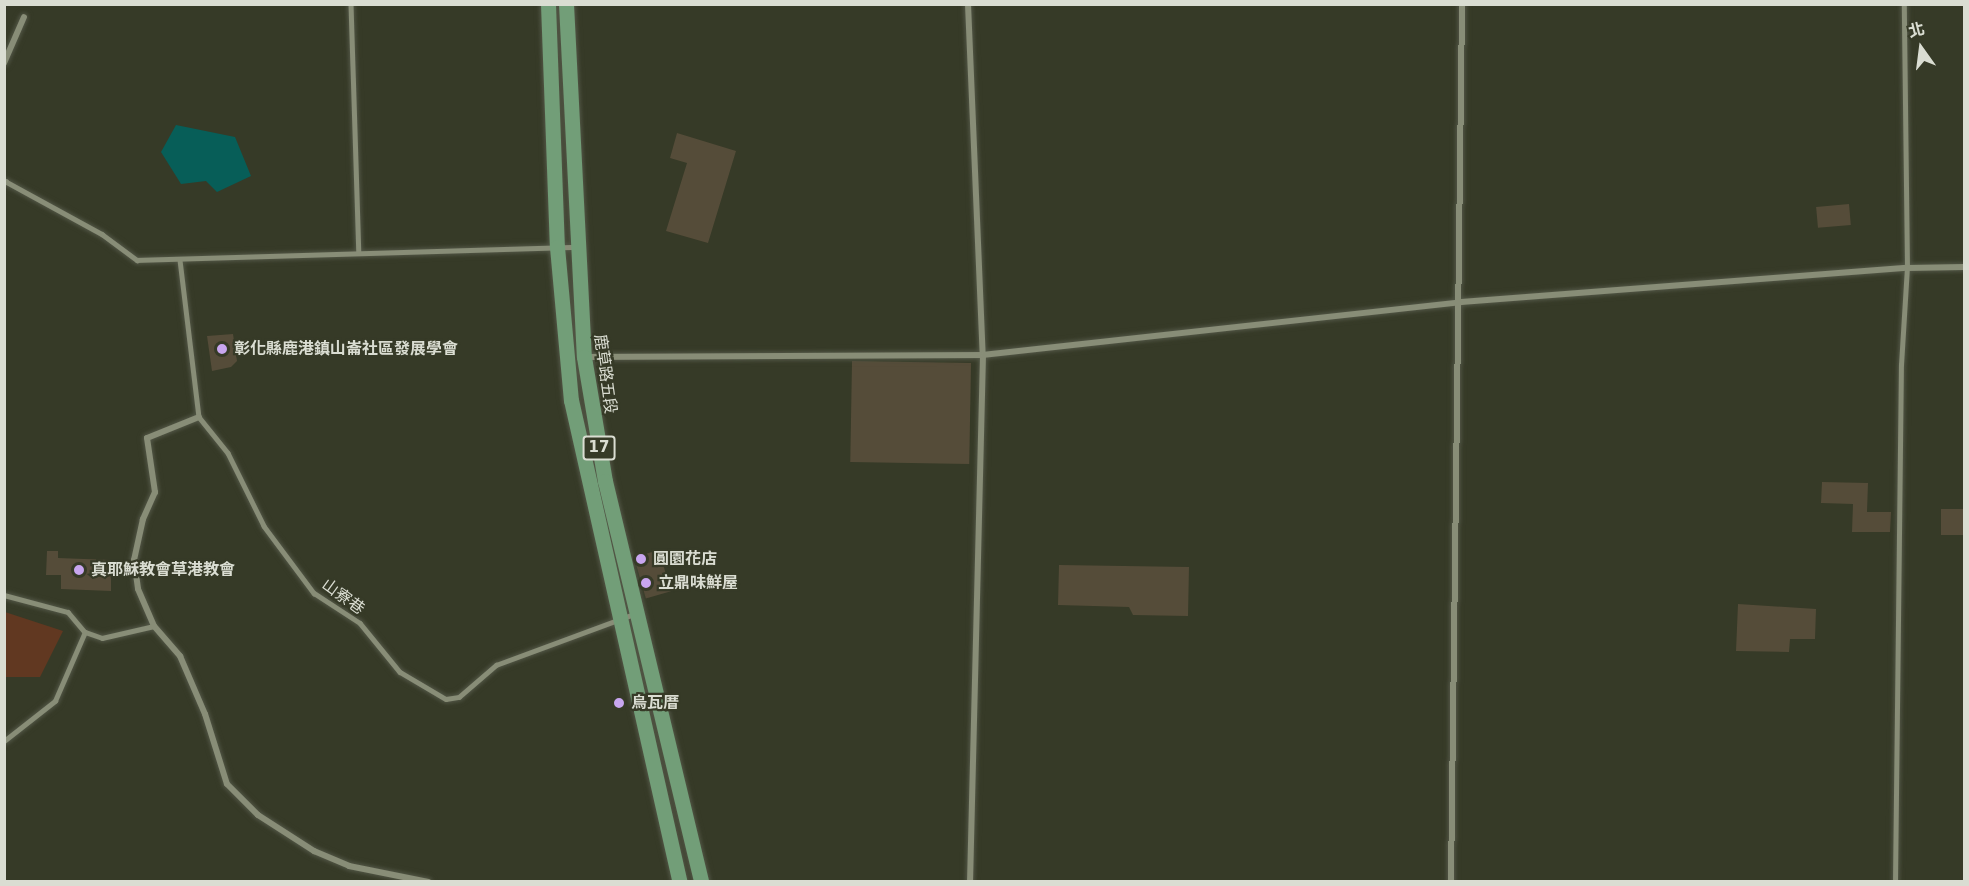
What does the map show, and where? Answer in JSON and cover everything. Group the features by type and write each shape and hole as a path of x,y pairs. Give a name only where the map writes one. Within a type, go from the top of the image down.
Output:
{"main road":[{"name":"17","path":"548,4 557,247 571,400 680,882"},
{"name":"鹿草路五段","path":"566,4 584,357 603,471 701,882"}],"street":[{"path":"968,4 983,355 970,882"},
{"path":"1451,882 1461,302 1462,4"},
{"path":"4,63 24,17"},
{"path":"584,357 983,355 1461,302 1908,268 1965,267"},
{"path":"199,417 147,438 155,492 143,519 134,560 138,589 154,626 180,656 205,714 226,783 258,815 314,851 349,866 428,882"}],"lane":[{"path":"351,4 359,253"},
{"path":"1894,882 1901,364 1908,268 1904,4"},
{"path":"5,181 102,234 137,260 577,247"},
{"path":"180,260 199,417"},
{"name":"山寮巷","path":"199,417 228,453 264,526 314,593 360,623 400,672 446,699 459,698 496,665 620,618 637,614"},
{"path":"4,595 68,612 85,632 102,638 154,626"},
{"path":"4,741 55,701 85,632"}],"shaded area":[{"path":"5,612 63,631 40,677 5,677"}],"water":[{"path":"176,125 235,137 251,176 217,192 206,181 181,184 161,152"}],"building":[{"path":"677,133 736,151 708,243 666,231 687,163 670,158"},
{"path":"1849,204 1851,225 1818,228 1816,207"},
{"name":"彰化縣鹿港鎮山崙社區發展學會","path":"233,334 237,361 231,367 212,371 207,336"},
{"path":"852,361 971,363 969,464 850,462"},
{"path":"1822,482 1868,483 1867,512 1891,512 1890,532 1852,532 1853,504 1821,503"},
{"path":"1941,509 1964,509 1964,535 1941,535"},
{"path":"659,550 671,591 646,599 634,557"},
{"name":"真耶穌教會草港教會","path":"47,551 58,551 58,558 111,560 111,591 61,589 61,575 46,575"},
{"path":"1059,565 1189,567 1188,616 1133,615 1129,607 1058,605"},
{"path":"1738,604 1816,609 1815,639 1790,639 1789,652 1736,651"}],"place":[{"name":"彰化縣鹿港鎮山崙社區發展學會","path":"222,349"},
{"name":"圓園花店","path":"641,559"},
{"name":"真耶穌教會草港教會","path":"79,570"},
{"name":"立鼎味鮮屋","path":"646,583"},
{"name":"烏瓦厝","path":"619,703"}]}
